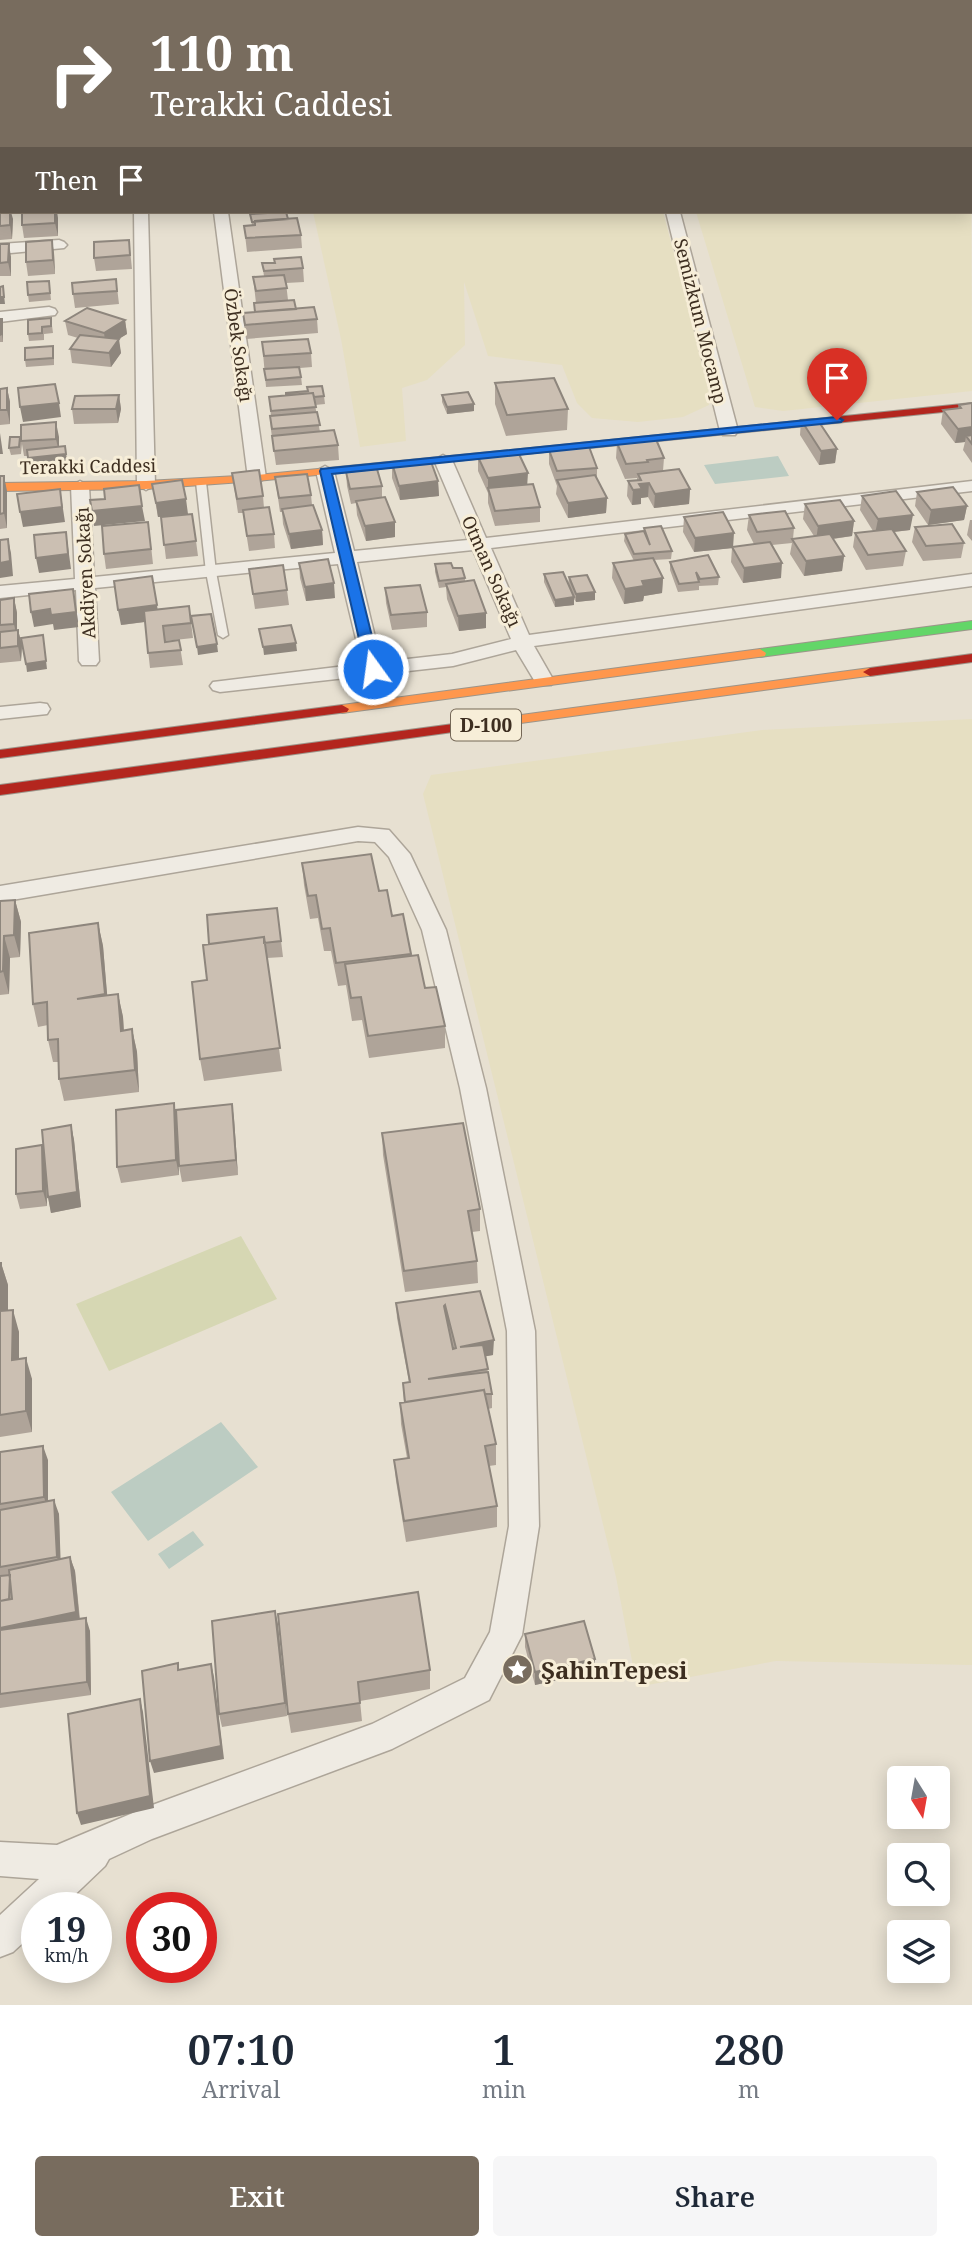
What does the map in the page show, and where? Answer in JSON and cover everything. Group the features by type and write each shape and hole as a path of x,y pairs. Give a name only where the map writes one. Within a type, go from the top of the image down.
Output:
{"main road":[{"name":"Terakki Caddesi","path":"0,487 146,485 257,478 972,406"},
{"name":"D-100","path":"0,754 972,625"},
{"name":"D-100","path":"0,790 972,658"}],"street":[{"path":"141,214 146,485"},
{"name":"Özbek Sokağı","path":"221,214 257,478"},
{"name":"Semizkum Mocamp","path":"674,214 729,431"},
{"path":"0,249 58,245"},
{"path":"0,317 49,312"},
{"name":"Otman Sokağı","path":"443,460 522,642 544,681"},
{"path":"326,471 373,669"},
{"name":"Akdiyen Sokağı","path":"80,486 89,661"},
{"path":"0,592 480,544 972,486"},
{"path":"220,686 453,660 522,642 972,580"},
{"path":"0,713 40,709"},
{"path":"0,894 345,836 381,835 399,854 434,930 474,1088 521,1331 524,1526 506,1635 477,1689 380,1737 202,1802 58,1863 0,1859"},
{"path":"0,1939 106,1842"}],"lane":[{"path":"201,482 211,572 223,635"}],"shaded area":[{"path":"313,214 664,214 711,392 709,405 683,417 638,422 592,418 577,403 562,365 488,356 464,282 465,345 427,380 402,388 406,441 360,447 341,339"},
{"path":"697,214 971,214 972,391 783,411 755,407"},
{"path":"778,456 789,476 715,484 704,465"},
{"path":"972,719 972,1665 776,1661 637,1687 616,1577 423,794 431,775 762,730"},
{"path":"221,1422 258,1467 148,1541 111,1492"},
{"path":"193,1531 204,1545 169,1569 158,1554"}],"green space":[{"path":"241,1236 277,1299 109,1371 76,1304"}],"building":[{"path":"0,214 10,214 10,225 0,226"},
{"path":"22,214 55,214 55,223 22,225"},
{"path":"250,214 287,214 288,219 252,222"},
{"path":"297,218 301,235 246,238 244,226 255,225 255,221"},
{"path":"52,240 53,260 26,262 26,242"},
{"path":"129,240 130,255 94,258 94,242"},
{"path":"0,244 9,244 8,262 0,263"},
{"path":"301,257 303,268 264,271 262,263 275,263 274,259"},
{"path":"284,275 287,288 256,291 253,277"},
{"path":"116,279 117,291 73,294 72,283"},
{"path":"49,281 50,293 28,295 27,282"},
{"path":"3,286 4,297 0,297 0,287"},
{"path":"294,300 296,309 255,312 254,303"},
{"path":"314,307 317,319 245,325 243,313"},
{"path":"87,308 125,320 104,333 65,321"},
{"path":"51,318 51,326 42,327 42,333 28,334 28,320"},
{"path":"0,319 2,334 0,335"},
{"path":"80,335 119,339 109,353 70,349"},
{"path":"308,339 311,353 264,356 262,342"},
{"path":"53,346 53,358 25,360 25,348"},
{"path":"299,367 301,377 266,380 264,369"},
{"path":"554,378 568,409 507,415 495,383"},
{"path":"55,384 59,403 20,407 18,388"},
{"path":"322,386 324,396 314,397 313,393 286,395 308,391 307,387"},
{"path":"7,388 7,410 0,410 0,389"},
{"path":"468,392 474,404 447,407 442,395"},
{"path":"313,393 316,407 271,411 269,397"},
{"path":"119,395 116,409 72,409 75,396"},
{"path":"972,403 972,427 958,429 943,410 961,408 959,405"},
{"path":"317,412 320,425 272,429 270,416"},
{"path":"817,419 837,449 821,451 801,420"},
{"path":"56,422 56,439 21,441 21,425"},
{"path":"334,430 338,445 274,451 272,436"},
{"path":"10,437 20,437 19,447 9,448"},
{"path":"655,437 664,458 626,464 617,443"},
{"path":"588,444 597,468 557,471 549,450"},
{"path":"65,446 66,454 28,458 27,450"},
{"path":"518,452 528,473 488,478 478,457"},
{"path":"430,459 438,481 399,486 392,463"},
{"path":"377,469 382,486 350,489 346,472"},
{"path":"679,469 690,489 655,494 649,483 639,484 642,489 633,490 628,481 641,480 638,474"},
{"path":"259,470 263,496 237,499 232,473"},
{"path":"307,474 311,495 279,498 275,477"},
{"path":"595,475 607,498 568,503 557,480"},
{"path":"0,476 4,476 4,513 0,514"},
{"path":"182,480 186,499 156,503 152,484"},
{"path":"533,484 540,507 495,511 488,488"},
{"path":"139,485 142,506 92,511 90,500 105,499 104,489"},
{"path":"953,487 967,506 931,510 917,492"},
{"path":"60,489 62,507 20,512 17,494"},
{"path":"896,491 913,515 878,519 862,496"},
{"path":"385,497 395,522 365,526 356,501"},
{"path":"840,500 854,521 818,526 805,504"},
{"path":"313,505 322,530 289,534 282,509"},
{"path":"269,507 274,534 247,536 243,510"},
{"path":"785,511 794,528 757,532 749,515"},
{"path":"723,512 734,533 695,538 684,517"},
{"path":"192,514 196,541 164,545 161,517"},
{"path":"148,522 151,549 104,554 102,526"},
{"path":"952,524 964,543 926,546 915,527"},
{"path":"661,526 672,551 634,554 625,534 644,531 650,545 644,528"},
{"path":"892,529 906,551 868,555 855,533"},
{"path":"66,532 68,554 36,558 34,535"},
{"path":"830,534 844,556 806,561 792,539"},
{"path":"8,539 10,561 0,563 0,540"},
{"path":"770,542 782,563 744,568 732,547"},
{"path":"708,555 719,577 700,579 696,572 699,582 679,584 670,562"},
{"path":"653,558 663,578 642,581 644,586 625,589 613,563"},
{"path":"328,559 334,583 305,587 299,563"},
{"path":"451,563 453,568 462,568 465,578 439,581 435,564"},
{"path":"283,565 287,590 253,594 249,569"},
{"path":"563,572 574,597 555,600 544,574"},
{"path":"587,575 595,592 576,594 569,577"},
{"path":"152,576 157,605 118,610 114,581"},
{"path":"474,580 486,613 458,616 446,584"},
{"path":"420,585 427,612 391,615 385,588"},
{"path":"73,589 76,612 51,615 50,609 31,612 29,594"},
{"path":"14,598 14,624 0,625 0,600"},
{"path":"189,606 191,623 163,626 165,642 179,640 181,650 148,653 144,611"},
{"path":"211,614 217,644 197,647 191,616"},
{"path":"291,625 296,643 263,647 259,629"},
{"path":"18,630 18,646 0,648 0,632"},
{"path":"43,635 46,661 26,664 21,638"},
{"path":"371,854 379,891 387,890 392,916 403,914 411,954 336,963 330,928 322,929 316,895 308,896 302,863"},
{"path":"15,900 14,935 4,936 3,971 0,972 0,901"},
{"path":"277,908 281,941 264,943 264,937 209,944 207,915"},
{"path":"98,923 105,994 77,999 118,994 121,1031 132,1029 135,1070 59,1079 58,1039 48,1040 47,1002 33,1004 29,933"},
{"path":"264,937 280,1048 200,1059 192,982 207,980 203,945"},
{"path":"418,955 425,988 436,987 445,1026 368,1036 361,997 351,998 345,964"},
{"path":"174,1103 176,1160 117,1167 116,1110"},
{"path":"232,1104 236,1160 179,1166 176,1110"},
{"path":"463,1123 480,1209 468,1211 477,1261 404,1271 382,1133"},
{"path":"71,1125 77,1192 48,1197 42,1130"},
{"path":"42,1145 43,1191 16,1194 16,1149"},
{"path":"0,1263 1,1311 13,1310 12,1360 26,1358 26,1411 0,1415"},
{"path":"480,1291 494,1340 460,1347 483,1345 488,1369 428,1379 488,1372 492,1394 485,1394 484,1390 405,1402 403,1383 410,1382 396,1303","holes":["445,1305 456,1348 453,1349"]},
{"path":"484,1390 496,1444 485,1446 497,1506 404,1521 394,1460 409,1458 400,1403"},
{"path":"43,1446 44,1497 0,1504 0,1452"},
{"path":"54,1500 57,1557 0,1567 0,1510"},
{"path":"70,1557 76,1612 0,1628 0,1601 12,1599 9,1570"},
{"path":"10,1575 9,1599 0,1601 0,1576"},
{"path":"418,1592 430,1670 358,1682 360,1703 288,1714 278,1614"},
{"path":"275,1611 285,1703 219,1714 212,1621"},
{"path":"86,1618 87,1682 0,1694 0,1630"},
{"path":"584,1621 595,1659 535,1672 525,1634"},
{"path":"178,1663 178,1670 211,1664 221,1746 150,1761 142,1671"},
{"path":"140,1699 150,1796 77,1813 68,1714"}],"traffic: fast":[{"path":"760,653 972,625"}],"traffic: slow":[{"path":"0,487 146,485 257,478 560,448"},
{"path":"342,709 760,653"},
{"path":"498,722 870,672"}],"traffic: jam":[{"path":"560,448 972,406"},
{"path":"870,672 972,658"},
{"path":"0,754 342,709"},
{"path":"0,790 498,722"}],"place":[{"name":"ŞahinTepesi","path":"518,1669"}],"route":[{"path":"373,669 326,471 837,420"}]}
